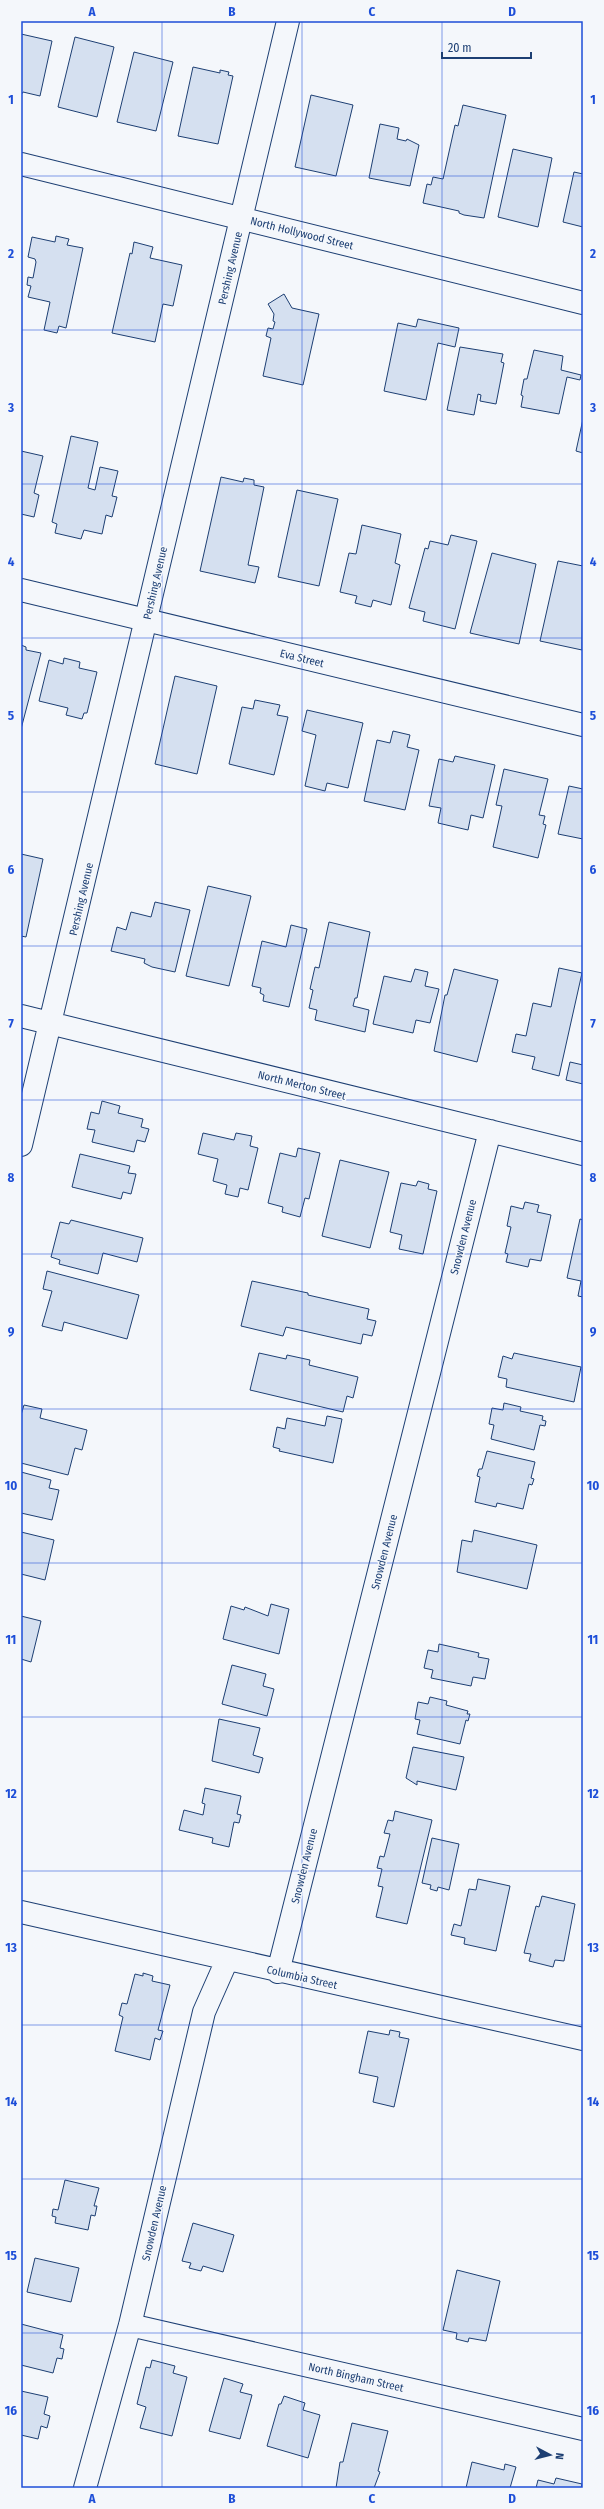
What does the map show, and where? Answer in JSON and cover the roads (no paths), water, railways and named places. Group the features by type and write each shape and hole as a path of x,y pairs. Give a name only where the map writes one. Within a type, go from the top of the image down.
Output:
{"street":[{"name":"Pershing Avenue","path":"21,1145 52,1023 288,21"},
{"name":"North Hollywood Street","path":"21,164 583,303"},
{"name":"Eva Street","path":"21,590 583,725"},
{"name":"North Merton Street","path":"21,1016 583,1154"},
{"name":"Snowden Avenue","path":"278,1972 490,1131"},
{"name":"Columbia Street","path":"21,1912 278,1972 583,2039"},
{"name":"Snowden Avenue","path":"85,2488 130,2325 204,2012 227,1960"},
{"name":"North Bingham Street","path":"130,2325 583,2429"}]}
